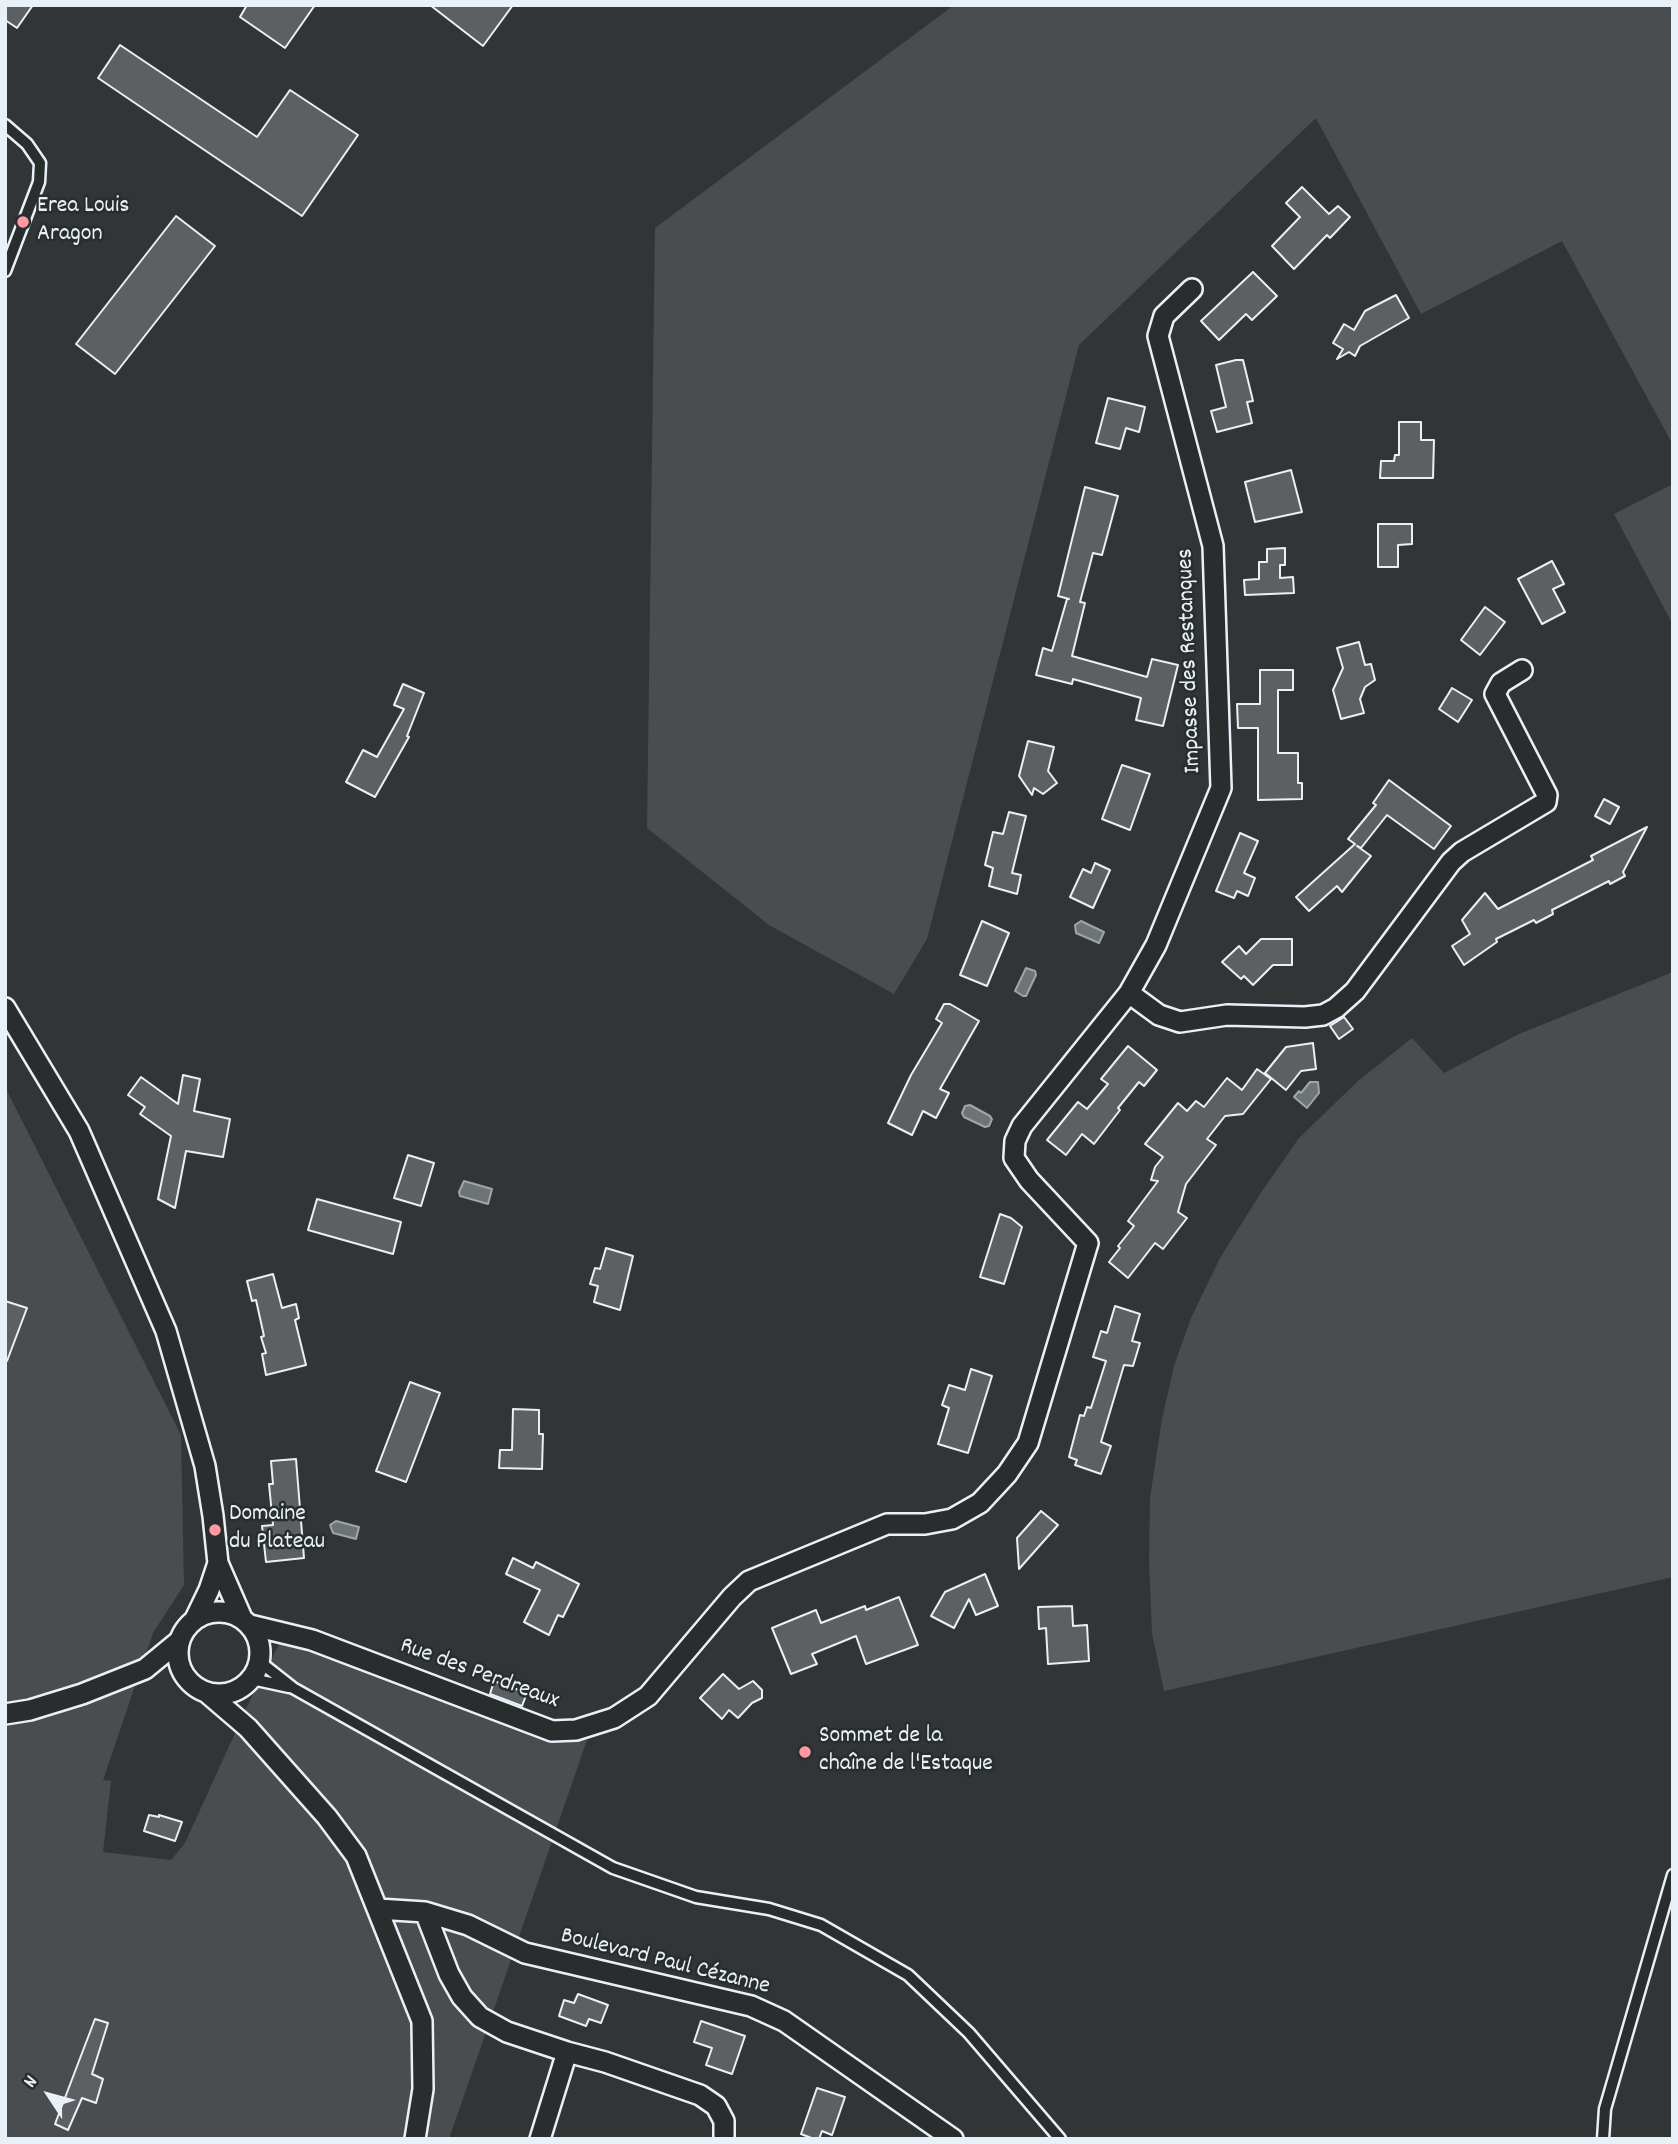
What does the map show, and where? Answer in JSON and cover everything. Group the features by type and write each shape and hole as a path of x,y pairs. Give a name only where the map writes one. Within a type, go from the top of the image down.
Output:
{"street":[{"name":"Impasse des Restanques","path":"648,1696 732,1597 749,1581 887,1524 925,1524 952,1519 980,1503 1007,1474 1028,1443 1087,1243 1029,1180 1014,1158 1015,1141 1022,1126 1129,993 1156,945 1221,788 1213,546 1158,336 1164,316 1192,289"},
{"path":"1129,993 1159,1015 1180,1022 1227,1015 1305,1017 1323,1015 1336,1008 1355,990 1451,862 1462,852 1546,802 1547,795 1495,695 1500,683 1522,670"},
{"path":"5,1008 79,1131 166,1331 205,1466 218,1563 260,1644 253,1671 248,1728"},
{"path":"195,1619 218,1563"},
{"path":"246,1621 231,1612 219,1611 206,1613 195,1619 185,1629 179,1641 177,1655 181,1669 186,1679 206,1692 248,1728 327,1817 356,1856 422,2021 423,2089 415,2139"},
{"name":"Rue des Perdreaux","path":"246,1621 292,1633 552,1731 576,1730 614,1718 648,1696"},
{"path":"206,1692 218,1695 253,1671 275,1642 292,1633"},
{"path":"5,1714 30,1710 82,1694 145,1669 179,1641"},
{"path":"145,1669 181,1669"},
{"name":"Boulevard Paul Cézanne","path":"378,1909 425,1912 468,1925 525,1953 751,2006 785,2021 953,2139"},
{"path":"425,1912 449,1974 480,2017 507,2032 606,2062 700,2095 716,2106 724,2121 724,2139"},
{"path":"540,2139 567,2052"}],"lane":[{"path":"5,125 27,144 40,163 39,182 5,271"},
{"path":"253,1671 293,1688 613,1868 696,1896 769,1909 821,1925 908,1975 969,2033 1060,2139"},
{"path":"253,1671 293,1688"},
{"path":"1602,2139 1605,2109 1673,1875"}],"shaded area":[{"path":"954,5 1673,5 1673,445 1562,241 1421,314 1316,118 1079,345 927,939 894,994 769,925 647,828 655,228"},
{"path":"1673,484 1673,625 1614,514"},
{"path":"1081,921 1104,932 1099,943 1076,933 1075,925"},
{"path":"1026,968 1035,971 1036,975 1026,996 1023,996 1015,991"},
{"path":"1673,972 1673,1577 1164,1691 1152,1633 1150,1498 1162,1419 1174,1366 1191,1318 1220,1258 1299,1138 1358,1081 1412,1038 1444,1073 1519,1034"},
{"path":"1310,1082 1318,1082 1319,1093 1307,1108 1294,1097"},
{"path":"5,1087 181,1435 184,1585 153,1633 103,1780 111,1781 103,1852 171,1860 185,1843 251,1698 282,1639 587,1740 449,2139 5,2139"},
{"path":"970,1105 990,1116 992,1119 989,1126 985,1127 964,1117 962,1113 965,1106"},
{"path":"464,1181 492,1189 488,1204 460,1196"},
{"path":"336,1521 359,1527 356,1539 333,1533 330,1525"}],"building":[{"path":"5,5 33,5 17,28 5,20"},
{"path":"247,5 315,5 285,48 240,17"},
{"path":"430,5 513,5 483,46"},
{"path":"120,45 257,137 290,90 358,135 302,216 98,78"},
{"path":"1302,187 1329,214 1338,206 1350,217 1330,238 1327,235 1294,269 1272,246 1300,217 1286,203"},
{"path":"176,216 215,246 115,374 76,344"},
{"path":"1253,272 1277,296 1252,320 1246,314 1219,340 1201,321"},
{"path":"1396,295 1409,318 1360,346 1355,356 1349,352 1337,359 1343,349 1333,343 1344,324 1354,330 1365,311"},
{"path":"1243,360 1253,401 1247,402 1252,423 1217,432 1211,411 1226,407 1216,365"},
{"path":"1108,398 1145,407 1139,432 1126,428 1120,449 1096,443"},
{"path":"1399,422 1421,422 1421,440 1434,440 1433,478 1380,478 1381,461 1394,461 1395,455 1399,455"},
{"path":"1291,470 1302,512 1255,522 1245,482"},
{"path":"1085,487 1118,496 1102,555 1093,553 1080,602 1085,603 1072,656 1147,677 1152,659 1178,665 1163,726 1136,720 1141,698 1073,679 1072,684 1036,675 1043,648 1052,651 1069,599 1058,596"},
{"path":"1378,524 1412,524 1412,544 1398,545 1398,567 1378,567"},
{"path":"1285,548 1285,565 1280,565 1280,578 1293,577 1294,593 1245,595 1244,580 1259,579 1259,562 1267,562 1267,549"},
{"path":"1552,561 1564,584 1553,589 1565,612 1542,624 1518,579"},
{"path":"1485,607 1505,622 1480,655 1461,640"},
{"path":"1359,642 1365,665 1371,664 1375,680 1365,687 1360,699 1364,713 1341,719 1333,690 1343,668 1337,648"},
{"path":"1260,670 1293,670 1293,690 1278,690 1278,753 1298,753 1298,783 1302,783 1302,799 1258,800 1258,728 1238,728 1237,704 1260,704"},
{"path":"403,684 424,693 407,736 409,737 375,797 346,782 363,750 377,757 404,709 394,705"},
{"path":"1452,688 1472,700 1458,722 1439,709"},
{"path":"1028,741 1054,747 1048,771 1057,783 1043,794 1034,788 1032,795 1019,776"},
{"path":"1122,765 1150,774 1130,830 1102,819"},
{"path":"1389,780 1451,826 1434,849 1387,815 1361,848 1357,846 1371,856 1342,892 1337,886 1309,911 1296,897 1355,844 1348,839 1376,805 1373,803"},
{"path":"1604,799 1619,807 1610,824 1595,816"},
{"path":"1009,812 1026,816 1012,873 1021,875 1017,894 989,886 993,868 985,865 993,832 1003,834"},
{"path":"1647,827 1623,872 1625,876 1610,884 1609,881 1552,910 1553,914 1536,923 1534,920 1496,939 1497,942 1464,965 1452,946 1470,934 1462,920 1485,893 1498,909 1593,860 1591,856"},
{"path":"1240,833 1258,841 1244,873 1255,878 1248,896 1237,891 1234,898 1216,891"},
{"path":"1095,863 1110,870 1093,908 1070,897 1083,869 1091,873"},
{"path":"982,921 1009,933 987,986 960,975"},
{"path":"1261,939 1292,939 1292,965 1273,965 1253,985 1244,976 1241,979 1222,962 1239,946 1246,954"},
{"path":"944,1004 950,1004 979,1021 940,1089 949,1093 936,1118 923,1111 912,1135 888,1123 911,1075 942,1023 936,1019"},
{"path":"1344,1017 1353,1029 1339,1039 1330,1026"},
{"path":"1313,1043 1316,1069 1301,1071 1286,1090 1265,1073 1286,1047"},
{"path":"1128,1046 1157,1070 1144,1086 1139,1082 1094,1144 1082,1134 1066,1155 1047,1140 1078,1102 1087,1109 1108,1084 1101,1079"},
{"path":"1257,1069 1271,1079 1243,1114 1225,1116 1207,1139 1216,1145 1186,1184 1178,1212 1187,1218 1163,1249 1155,1243 1128,1278 1109,1262 1134,1226 1128,1221 1158,1181 1151,1180 1155,1167 1163,1157 1145,1144 1178,1103 1187,1111 1196,1101 1204,1107 1227,1078 1242,1090"},
{"path":"183,1075 200,1079 194,1111 230,1119 223,1157 186,1151 175,1208 158,1199 171,1136 140,1114 145,1107 128,1095 141,1077 178,1104"},
{"path":"408,1155 434,1163 421,1206 394,1198"},
{"path":"317,1199 401,1222 393,1254 308,1230"},
{"path":"1000,1214 1011,1218 1022,1227 1004,1284 980,1277"},
{"path":"606,1248 633,1256 620,1310 594,1302 598,1286 590,1284 595,1268 600,1269"},
{"path":"273,1274 282,1308 296,1304 299,1318 295,1320 306,1365 266,1375 262,1354 266,1353 261,1337 264,1336 256,1300 252,1301 247,1281"},
{"path":"5,1301 27,1308 7,1361 5,1361"},
{"path":"1115,1306 1140,1314 1132,1341 1140,1343 1133,1366 1124,1365 1101,1442 1111,1446 1101,1474 1075,1465 1077,1460 1069,1457 1080,1415 1084,1416 1087,1407 1091,1408 1106,1361 1093,1357 1101,1331 1107,1333"},
{"path":"971,1369 992,1376 968,1453 938,1444 949,1408 942,1405 949,1385 965,1390"},
{"path":"410,1382 440,1393 406,1482 376,1471"},
{"path":"513,1409 539,1410 539,1434 543,1434 542,1469 499,1468 500,1450 512,1450"},
{"path":"296,1459 304,1558 266,1562 262,1526 273,1525 269,1484 273,1484 271,1461"},
{"path":"1041,1511 1058,1525 1019,1569 1017,1538"},
{"path":"513,1558 533,1568 536,1562 579,1584 563,1617 558,1615 549,1635 524,1622 540,1590 506,1574"},
{"path":"985,1574 998,1606 976,1615 969,1599 954,1628 931,1616 945,1592"},
{"path":"899,1597 918,1645 866,1664 856,1636 812,1654 817,1664 791,1674 772,1628 816,1610 821,1623 865,1606 866,1610"},
{"path":"1072,1606 1073,1626 1087,1625 1089,1661 1048,1664 1046,1628 1039,1629 1038,1607"},
{"path":"723,1674 739,1689 753,1681 762,1690 762,1698 752,1703 738,1718 729,1710 722,1719 700,1698"},
{"path":"494,1681 527,1693 522,1706 490,1694"},
{"path":"149,1815 182,1822 175,1841 144,1831"},
{"path":"578,1994 608,2005 601,2023 589,2019 586,2026 559,2016 564,2000 574,2003"},
{"path":"95,2019 108,2023 92,2074 103,2079 96,2103 82,2098 68,2130 55,2124"},
{"path":"701,2021 745,2036 732,2074 706,2065 712,2048 694,2042"},
{"path":"817,2088 845,2097 832,2135 822,2131 819,2139 814,2139 801,2134"}],"place":[{"name":"Erea Louis Aragon","path":"23,222"},
{"name":"Domaine du Plateau","path":"215,1530"},
{"name":"Sommet de la chaîne de l'Estaque","path":"805,1752"}]}
